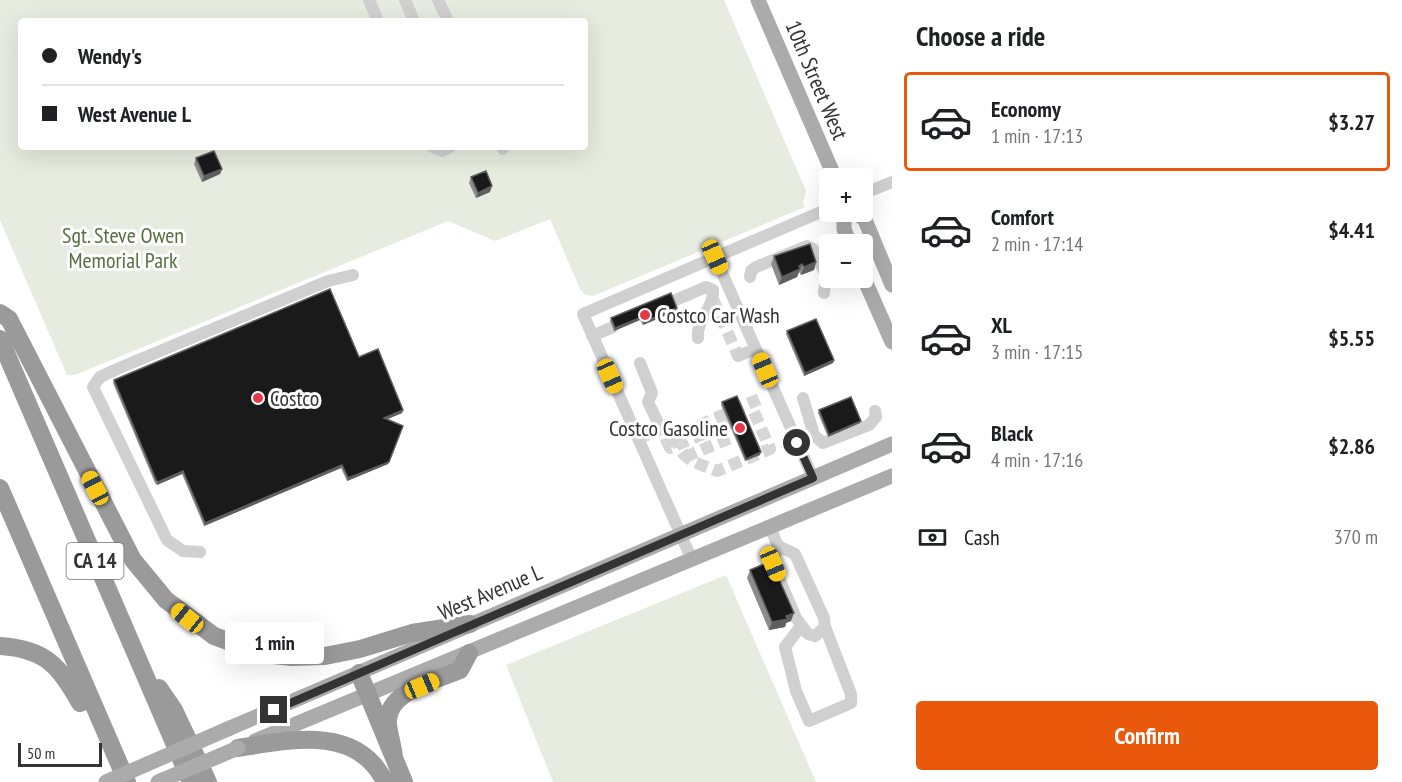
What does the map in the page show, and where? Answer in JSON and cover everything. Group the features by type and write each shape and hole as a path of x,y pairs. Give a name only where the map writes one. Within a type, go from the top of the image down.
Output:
{"highway":[{"path":"0,313 9,319 133,560 166,600 214,636 263,654 292,657 326,656 360,649 412,633 470,624"},
{"name":"CA 14","path":"0,339 191,782"},
{"name":"CA 14","path":"0,488 127,782"},
{"path":"0,646 17,647 43,655 64,674 117,782"},
{"path":"394,757 387,722 391,708 402,694 460,670 469,653"},
{"path":"136,655 174,710 208,782"},
{"path":"359,673 404,782"},
{"path":"238,748 312,738 341,742 366,757 385,782"}],"main road":[{"name":"10th Street West","path":"758,0 831,168"},
{"path":"866,222 892,285"},
{"path":"868,288 892,342"},
{"name":"West Avenue L","path":"106,782 892,444"},
{"path":"158,782 892,476"}],"street":[{"path":"369,0 377,18"},
{"path":"405,0 413,18"},
{"path":"438,0 446,18"},
{"path":"873,190 892,182"},
{"path":"692,560 583,314 819,213"},
{"path":"750,277 751,271 756,267 807,246 813,249 826,275 824,293"},
{"path":"715,257 813,478"},
{"path":"200,552 183,551 167,540 93,387 100,377 117,369 328,281 353,275"},
{"path":"672,302 706,287 712,290 713,299 697,327 698,338"},
{"path":"592,336 613,327"},
{"path":"738,356 755,349"},
{"path":"640,363 652,393 648,402 661,429"},
{"path":"803,398 814,435 818,442 823,443 869,425 876,417 875,411"},
{"path":"770,527 778,546 773,564 801,626 808,634 815,636 825,627"},
{"path":"778,546 795,554 824,618 825,627 851,694 851,703 809,721 796,691 785,647 801,626"}],"green space":[{"name":"Sgt. Steve Owen Memorial Park","path":"0,0 724,0 806,191 803,202 805,207 593,296 585,295 580,289 550,219 495,241 448,221 75,375 67,375 0,220"},
{"path":"726,575 816,782 553,782 506,665"}],"building":[{"path":"214,151 222,169 204,176 196,158"},
{"path":"486,171 492,186 478,193 471,177"},
{"path":"810,244 816,262 804,267 802,264 799,266 800,269 782,277 774,256"},
{"name":"Costco","path":"330,289 359,357 378,349 403,410 384,418 403,426 389,462 348,478 342,465 205,523 183,471 158,482 156,480 114,380"},
{"name":"Costco Car Wash","path":"671,293 677,308 644,322 642,317 615,328 611,318"},
{"path":"816,319 834,360 805,373 787,331"},
{"name":"Costco Gasoline","path":"737,396 761,452 746,459 722,402"},
{"path":"851,397 861,421 829,435 819,410"},
{"path":"771,561 794,613 786,616 788,619 772,622 750,570"}],"tunnel":[{"path":"713,299 738,356"},
{"path":"754,412 770,449 717,471 690,459 680,450 677,435 759,399"},
{"path":"637,439 661,429 670,448 743,417"},
{"path":"685,457 747,431"}],"place":[{"name":"Costco Car Wash","path":"645,315"},
{"name":"Costco","path":"258,398"},
{"name":"Costco Gasoline","path":"740,428"}],"route":[{"path":"274,710 813,478 797,443"}]}
